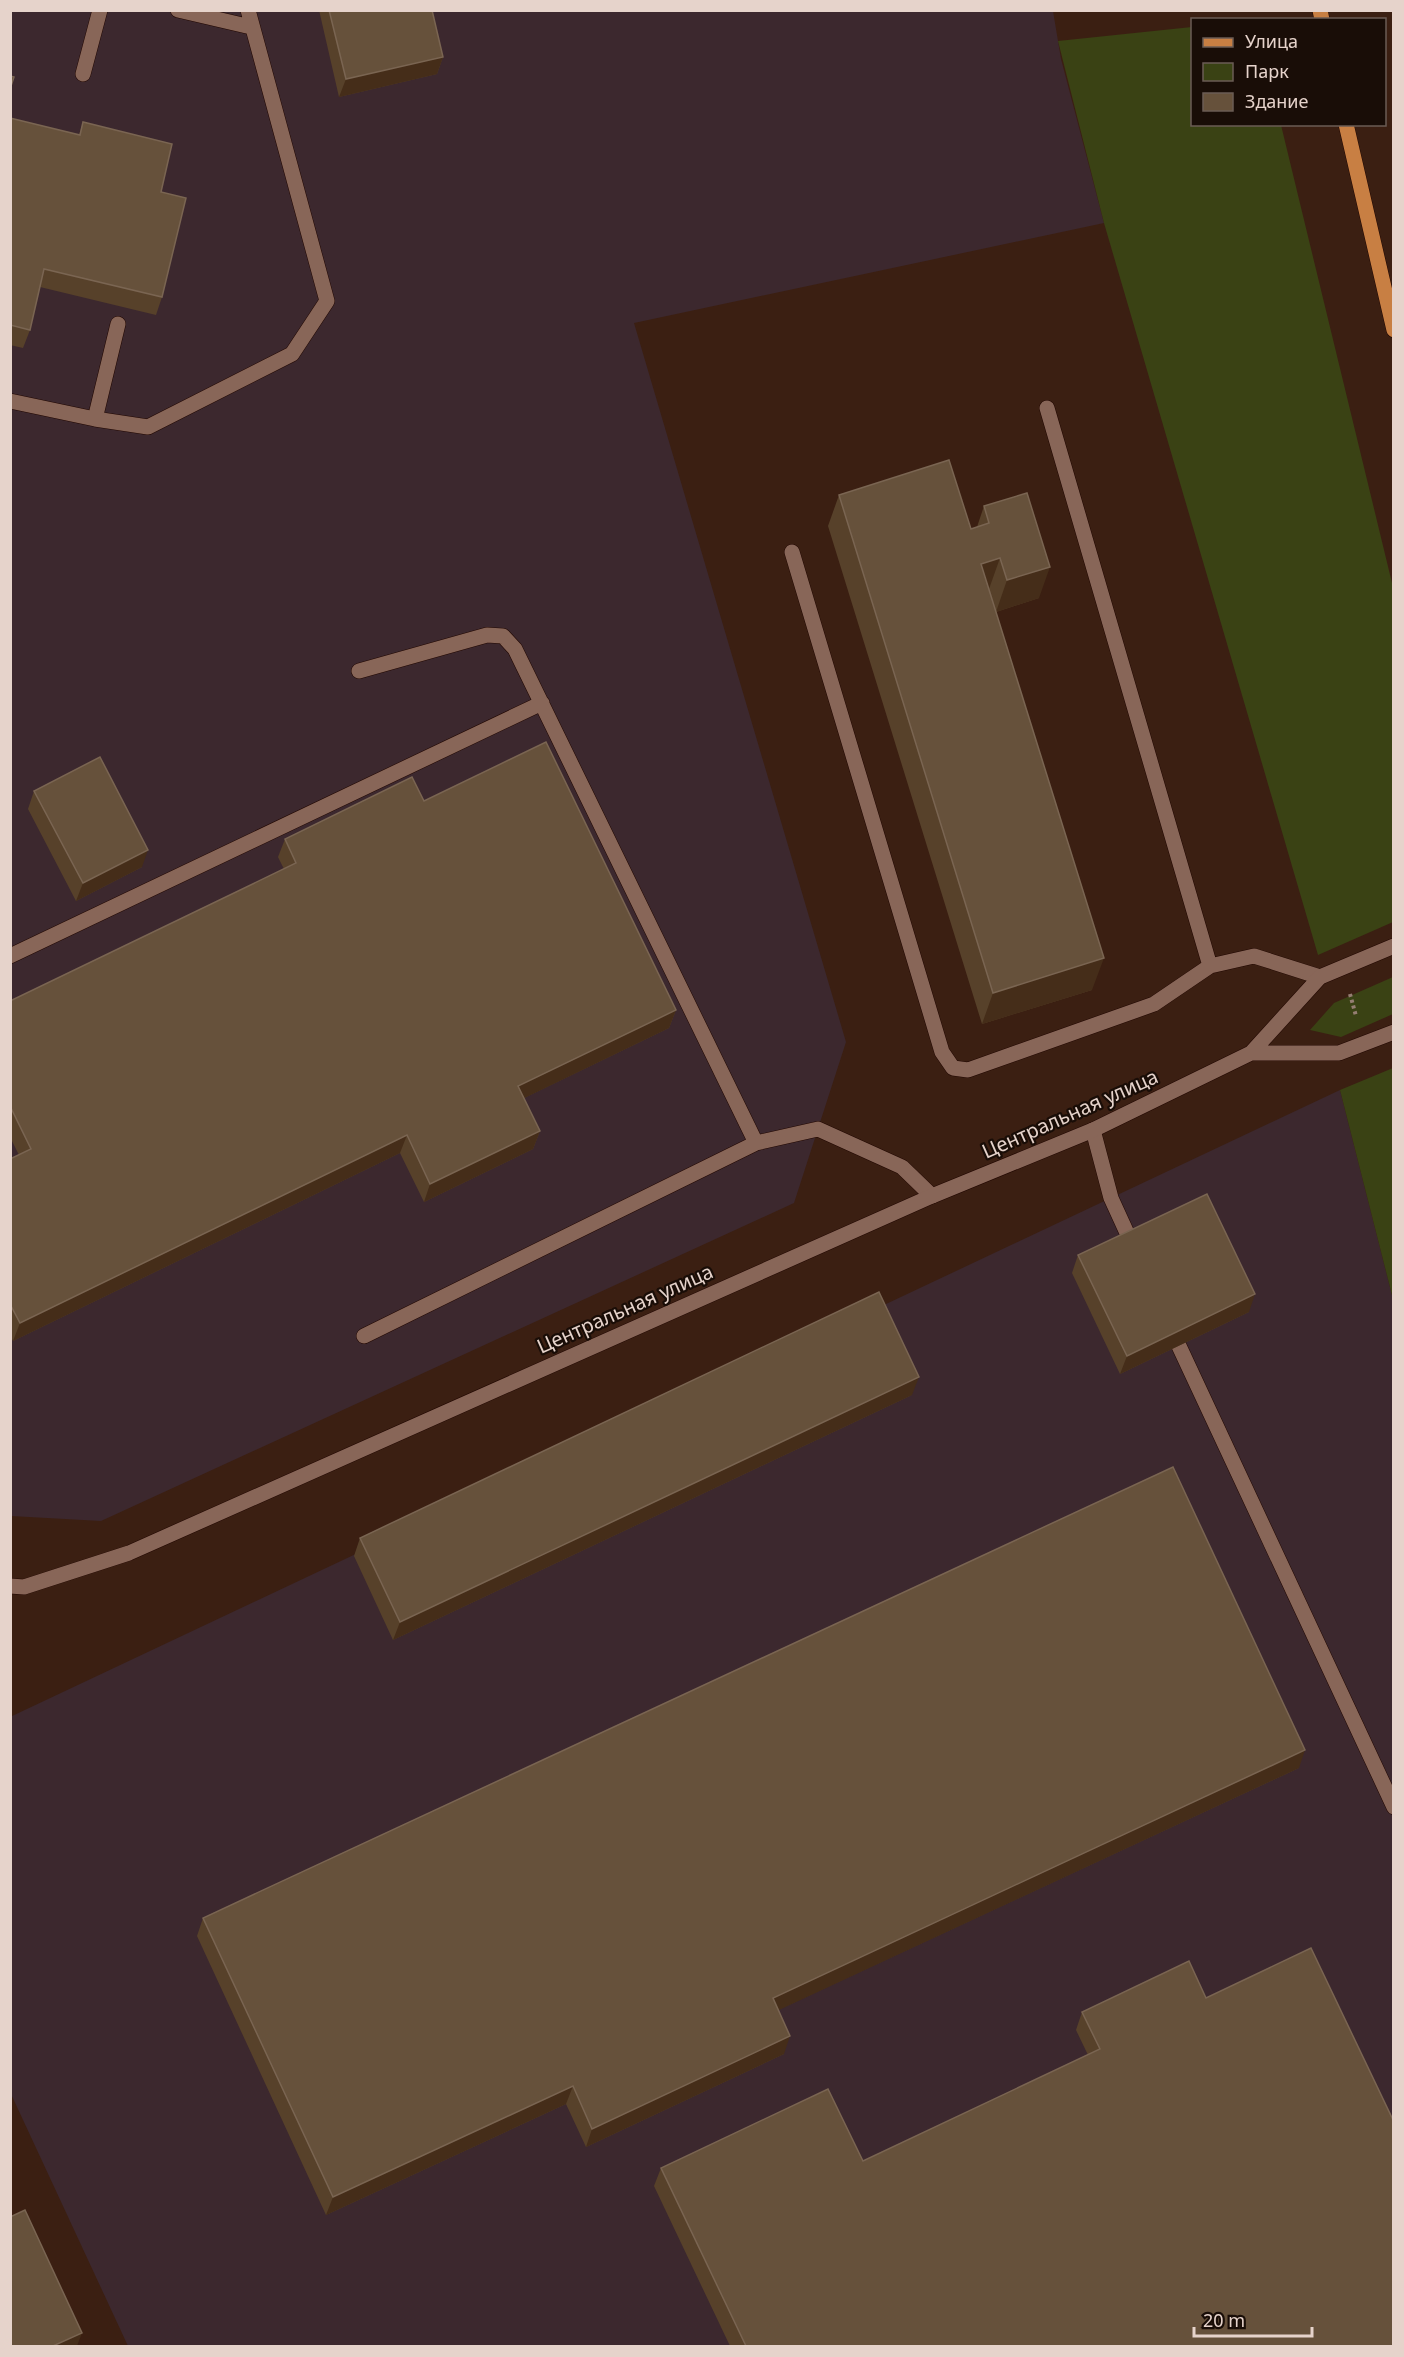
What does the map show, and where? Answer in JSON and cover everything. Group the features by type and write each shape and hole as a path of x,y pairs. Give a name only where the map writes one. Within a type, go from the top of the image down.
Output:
{"main road":[{"path":"1346,126 1394,330"}],"street":[{"path":"83,74 100,10"},
{"path":"178,10 251,27"},
{"path":"10,401 95,419 148,427 292,354 327,301 248,10"},
{"path":"95,419 118,324"},
{"path":"1047,408 1210,966"},
{"path":"792,552 942,1052 953,1068 968,1070 1154,1004 1210,966 1254,956 1320,977"},
{"path":"359,671 487,635 502,636 515,649 756,1143"},
{"path":"10,956 542,703"},
{"path":"1251,1053 1320,977 1394,946"},
{"path":"1251,1053 1339,1053 1394,1032"},
{"name":"Центральная улица","path":"10,1586 24,1587 129,1553 932,1196 1093,1130 1251,1053"},
{"path":"364,1336 756,1143 818,1128 902,1167 932,1196"},
{"path":"1093,1130 1111,1198 1132,1244"},
{"path":"1179,1346 1394,1807"}],"shaded area":[{"path":"10,11 1053,11 1061,59 1104,223 634,323 846,1042 794,1203 101,1521 11,1516"},
{"path":"1340,1090 1393,1299 1393,2346 128,2346 11,2094 10,1717"}],"green space":[{"path":"1191,27 1191,126 1281,126 1393,587 1393,922 1318,955 1104,223 1058,41"},
{"path":"1393,977 1393,1014 1341,1037 1310,1030 1334,1003"},
{"path":"1393,1068 1393,1299 1340,1090"}],"building":[{"path":"329,10 432,10 443,57 346,79"},
{"path":"10,76 14,77 10,89"},
{"path":"10,118 80,135 83,122 172,144 161,192 186,198 162,297 44,269 30,330 10,325"},
{"path":"949,460 971,529 989,523 984,506 1027,493 1050,567 1007,580 1000,558 981,564 1104,958 993,993 839,495"},
{"path":"546,742 676,1010 518,1086 540,1131 430,1184 407,1135 20,1323 10,1304 10,1159 31,1149 10,1106 10,1001 296,863 285,839 412,777 424,801"},
{"path":"100,757 148,850 83,883 34,791"},
{"path":"1207,1194 1255,1294 1127,1356 1078,1255"},
{"path":"879,1292 919,1377 400,1622 360,1538"},
{"path":"1173,1467 1305,1750 773,1998 790,2036 592,2129 573,2086 333,2197 203,1918"},
{"path":"1311,1948 1394,2122 1394,2346 746,2346 661,2168 828,2089 863,2161 1100,2049 1082,2012 1189,1961 1206,1998"},
{"path":"25,2210 82,2333 53,2346 10,2346 10,2217"}]}
